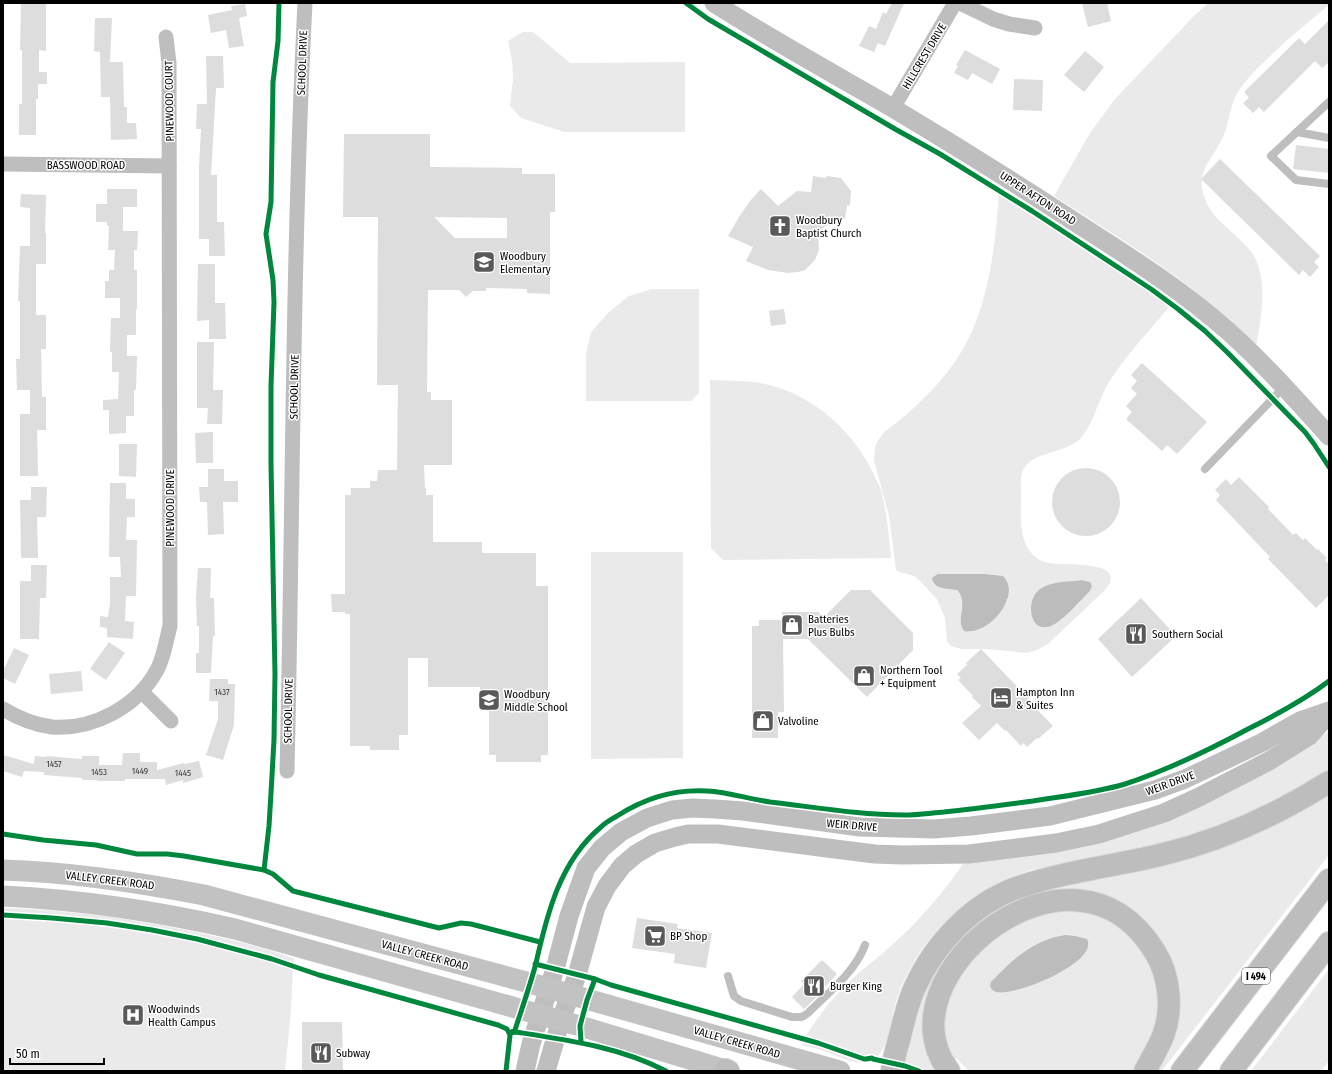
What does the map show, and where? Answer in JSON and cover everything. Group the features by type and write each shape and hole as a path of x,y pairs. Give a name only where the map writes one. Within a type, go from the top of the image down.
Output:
{"highway":[{"path":"892,1071 910,997 920,976 941,944 959,925 981,907 1007,892 1035,882 1164,854 1214,839 1280,811 1329,782"},
{"name":"I 494","path":"1182,1071 1329,880"},
{"path":"949,1071 937,1048 934,1035 934,1017 937,1001 943,986 961,957 971,944 1000,921 1011,915 1039,904 1056,900 1070,899 1093,902 1109,908 1121,915 1133,924 1144,936 1161,962 1165,974 1168,994 1168,1018 1163,1035 1145,1071"},
{"path":"1231,1071 1329,943"}],"main road":[{"name":"VALLEY CREEK ROAD","path":"3,870 83,876 152,885 204,895 549,989 840,1071"},
{"path":"3,896 94,903 207,922 540,1014 728,1071"}],"street":[{"name":"SCHOOL DRIVE","path":"287,771 294,413 295,261 305,3"},
{"name":"UPPER AFTON ROAD","path":"714,3 745,23 893,108 1015,183 1146,268 1177,290 1230,332 1329,436"},
{"name":"HILLCREST DRIVE","path":"893,108 955,3"},
{"path":"960,3 993,19 1009,24 1035,28"},
{"name":"PINEWOOD COURT","path":"166,37 170,63 169,166"},
{"name":"BASSWOOD ROAD","path":"3,164 169,166"},
{"name":"PINEWOOD DRIVE","path":"3,709 31,722 51,726 70,727 104,718 121,709 142,692 157,670 165,649 170,626 169,166"},
{"path":"142,692 171,721"},
{"name":"WEIR DRIVE","path":"525,1071 540,1014 586,868 602,848 621,832 647,818 672,810 693,808 743,811 860,827 934,829 1050,816 1155,790 1185,779 1261,743 1300,721 1329,711"},
{"name":"WEIR DRIVE","path":"546,1071 560,1020 577,975 596,907 607,886 622,866 636,854 655,843 688,834 718,834 902,856 969,854 1056,843 1099,834 1164,813 1197,798 1269,761 1310,736 1329,714"}],"lane":[{"path":"1329,102 1271,156 1296,180 1329,184"},
{"path":"1297,132 1329,138"},
{"path":"1205,469 1284,387"},
{"path":"728,976 734,996 741,1001 792,1017 802,1018 808,1014 858,961 865,945"}],"shaded area":[{"path":"1208,3 1329,3 1329,5 1296,32 1253,73 1242,86 1236,95 1224,136 1208,162 1203,175 1202,190 1211,211 1251,251 1258,266 1261,277 1262,301 1256,346 1213,307 1171,273 1054,196 1090,133 1115,99"},
{"path":"523,32 533,32 570,63 685,62 685,132 564,132 521,118 510,106 513,79 512,61 508,41"},
{"path":"999,192 1116,268 1170,306 1130,353 1109,382 1089,426 1080,439 1066,448 1039,457 1032,461 1026,466 1022,473 1021,526 1028,549 1036,558 1045,562 1092,566 1102,569 1109,573 1111,580 1105,590 1048,644 1027,653 986,649 961,649 951,646 947,641 945,618 937,599 916,577 896,570 889,516 874,460 877,442 883,433 897,423 935,387 957,359 973,329 984,296 992,262","holes":["943,574 984,574 1008,599 992,621 980,629 968,632 961,617 962,598 959,592 955,589 939,588","1082,580 1089,581 1090,591 1077,605 1061,620 1051,626 1044,628 1038,626 1032,615 1032,607 1033,600 1040,589 1050,584"]},
{"path":"652,289 699,289 699,393 691,401 586,401 586,354 591,332 609,312 629,296"},
{"path":"710,380 751,382 783,389 816,406 831,418 856,445 867,461 881,490 887,518 891,558 723,560 711,548"},
{"path":"591,552 683,552 683,758 591,759"},
{"path":"938,574 984,574 1003,576 1008,584 1009,594 1006,604 992,622 983,628 973,631 964,631 961,622 962,600 960,595 957,590 936,586 932,579"},
{"path":"1082,580 1090,582 1092,586 1090,591 1066,616 1051,626 1044,627 1038,625 1034,621 1031,607 1032,600 1040,589 1049,584"},
{"path":"1329,731 1329,776 1210,834 1031,870 986,890 966,904 948,919 931,937 917,957 905,978 896,1001 887,1039 876,1058 874,1054 869,1057 864,1056 806,1036 821,1014 839,992 901,937 931,906 964,862 1070,847 1319,738"},
{"path":"1329,789 1329,855 1168,1063 1161,1071 1154,1071 1165,1051 1155,937 1137,918 1064,891 1027,898 1074,883"},
{"path":"1061,907 1109,918 1141,945 1159,986 1158,1020 1136,1071 969,1071 956,1058 951,1061 941,1021 958,974 1001,929"},
{"path":"3,908 56,911 161,925 244,943 295,959 294,963 223,943 150,928 77,917 3,912"},
{"name":"Woodwinds Health Campus","path":"3,917 77,922 150,932 222,947 293,968 291,1010 285,1071 3,1071"},
{"path":"1065,935 1087,939 1088,948 1081,958 1069,967 1053,976 1020,989 1006,992 996,992 990,987 991,982 1024,952 1043,941"},
{"path":"947,955 951,958 940,1071 928,1071 905,1064 920,1007 925,994 938,968"},
{"path":"1329,969 1329,1061 1321,1071 1251,1071"},
{"path":"804,1041 823,1046 867,1062 861,1063 845,1060 824,1051 802,1045"}],"building":[{"path":"21,3 46,3 46,51 39,50 39,72 47,72 47,84 38,84 38,99 36,99 36,135 19,135 19,104 22,104 22,50 20,50"},
{"path":"892,3 904,3 885,46 878,43 874,52 859,46 869,26 876,29 883,12 886,14"},
{"path":"1082,3 1107,3 1111,21 1088,27"},
{"path":"245,4 247,16 239,18 244,46 229,48 226,30 211,33 208,15 232,10 231,6"},
{"path":"95,18 112,18 110,62 123,62 124,107 127,107 127,123 136,123 137,139 111,140 110,97 101,97 100,52 94,51"},
{"path":"1329,20 1329,62 1322,68 1315,61 1264,112 1259,107 1253,113 1243,103 1249,98 1244,92 1299,38 1305,44"},
{"path":"965,50 1000,69 992,84 972,73 968,80 954,73 958,66 956,65"},
{"path":"1085,51 1104,67 1084,92 1064,75"},
{"path":"206,56 223,56 224,88 216,88 211,175 217,175 217,222 224,222 225,256 209,256 209,239 199,239 199,167 201,129 196,129 197,104 207,104"},
{"path":"1014,79 1043,80 1042,111 1013,110"},
{"path":"344,134 430,134 430,167 522,168 522,174 555,174 555,212 550,212 550,294 527,293 527,289 486,288 486,291 473,291 466,297 459,290 428,290 427,392 431,392 431,400 452,400 452,465 424,465 426,495 433,495 433,542 482,542 482,553 536,553 536,586 548,586 548,755 541,755 541,762 496,762 496,755 489,755 489,711 480,711 480,687 428,687 428,658 408,658 408,735 399,735 399,750 370,750 370,746 350,746 350,614 345,614 345,612 332,612 331,594 345,594 345,495 351,495 351,488 370,488 370,481 377,481 378,470 397,470 398,385 377,385 378,217 343,217","holes":["434,217 507,218 507,238 455,238"]},
{"path":"1296,145 1329,149 1329,173 1293,169"},
{"path":"1220,159 1320,256 1314,262 1319,267 1310,277 1303,270 1299,275 1201,179"},
{"name":"Woodbury Baptist Church","path":"813,176 841,178 851,191 850,205 847,206 845,219 836,218 818,232 819,250 815,260 805,270 788,273 768,270 746,261 753,247 728,236 750,201 761,189 778,206 797,191 811,192"},
{"path":"107,189 137,189 137,207 123,207 123,231 138,231 137,250 134,250 134,270 137,270 136,335 127,335 127,356 137,356 136,390 134,390 134,416 126,416 126,433 109,434 109,410 103,410 103,400 118,399 119,372 112,372 112,352 110,352 111,318 120,318 120,298 105,298 105,281 109,281 109,270 114,270 115,250 108,250 109,226 107,226 107,222 96,222 96,204 107,204"},
{"path":"21,194 46,195 46,264 36,264 36,315 46,315 46,349 41,349 42,397 46,397 46,430 37,430 38,476 20,476 20,414 30,414 30,390 17,390 16,359 20,359 20,301 18,301 20,246 30,246 30,208 20,207"},
{"path":"198,264 215,264 215,303 225,303 226,339 209,339 209,320 197,321"},
{"path":"784,309 786,324 771,326 769,311"},
{"path":"197,342 214,342 213,390 223,390 222,424 207,424 208,408 197,408"},
{"path":"1142,363 1207,422 1177,454 1167,445 1162,451 1126,419 1132,412 1126,406 1137,394 1131,388 1137,381 1131,375"},
{"path":"213,432 213,463 196,463 195,433"},
{"path":"119,444 137,444 136,477 119,476"},
{"path":"1079,468 1093,468 1105,473 1115,483 1120,495 1120,509 1115,521 1105,531 1093,536 1079,536 1067,531 1057,521 1052,509 1052,495 1057,483 1067,473"},
{"path":"208,469 224,469 224,481 238,481 238,502 223,502 224,534 208,535 207,502 200,502 199,487 208,487"},
{"path":"1239,477 1269,507 1268,509 1293,535 1296,533 1303,540 1305,538 1327,558 1325,560 1329,565 1329,595 1316,608 1268,559 1270,557 1216,500 1220,495 1215,490 1226,479 1231,485"},
{"path":"110,483 126,483 126,499 135,499 135,517 127,517 126,540 137,540 136,596 126,596 125,621 134,622 133,639 107,637 107,628 100,627 100,616 108,617 110,603 110,577 121,577 120,557 109,557"},
{"path":"31,487 47,487 46,517 37,517 38,558 21,558 20,500 31,500"},
{"path":"31,565 47,565 46,598 40,598 39,639 20,639 20,581 31,581"},
{"path":"198,568 211,568 210,598 214,598 215,636 213,636 211,673 196,673 196,653 199,653 199,626 197,626 196,598"},
{"path":"851,590 870,590 913,633 913,650 867,697 808,639 783,639 784,712 778,712 778,738 752,738 752,626 759,626 759,620 782,620 782,612 818,612 824,617"},
{"path":"1141,598 1176,636 1132,677 1098,639"},
{"path":"109,642 125,653 106,680 90,669"},
{"path":"14,648 29,655 15,684 3,678 3,671"},
{"name":"Hampton Inn & Suites","path":"981,649 1053,726 1027,747 1023,743 1021,746 997,723 979,740 962,723 981,706 958,680 961,678 957,674"},
{"path":"81,671 83,691 51,694 49,674"},
{"path":"210,679 228,679 228,684 235,684 234,725 223,760 206,755 218,719 218,701 209,701"},
{"path":"123,753 140,753 140,762 157,762 157,770 199,761 203,777 183,783 183,780 166,785 165,779 97,781 82,780 82,778 44,775 44,772 24,771 22,777 3,771 3,755 34,764 35,756 82,759 82,756 99,756 99,765 122,765"},
{"path":"637,918 678,924 677,928 712,933 706,968 674,963 675,954 632,948"},
{"name":"Burger King","path":"822,960 837,974 824,988 825,989 804,1009 792,997 804,984 801,981"},
{"path":"302,1022 342,1022 343,1071 302,1071"}],"cycle path":[{"path":"264,870 269,826 274,740 275,674 271,464 271,386 274,302 273,280 266,234 271,202 273,82 278,41 279,3"},
{"path":"686,3 708,19 940,154 1032,211 1151,289 1205,331 1228,353 1305,432 1329,467"},
{"path":"510,1033 515,1030 534,972 551,907 565,872 575,856 601,827 611,819 638,804 671,793 707,791 770,802 870,814 909,815 988,807 1091,792 1125,784 1188,759 1279,713 1310,695 1329,681"},
{"path":"3,834 43,840 96,845 137,854 167,854 184,856 264,870 273,874 293,891 439,928 461,923 471,924 540,942"},
{"path":"3,915 107,923 197,939 272,959 319,975 498,1025 507,1029 510,1035 506,1071"},
{"path":"535,964 595,979 611,985 818,1043 864,1059 872,1058 919,1071"},
{"path":"581,1042 580,1026 587,1000 595,979"},
{"path":"510,1033 516,1032 555,1038 612,1050 666,1071"}],"place":[{"name":"Woodbury Baptist Church","path":"780,226"},
{"name":"Woodbury Elementary","path":"484,262"},
{"name":"Batteries Plus Bulbs","path":"792,625"},
{"name":"Southern Social","path":"1136,634"},
{"name":"Northern Tool + Equipment","path":"864,676"},
{"name":"Hampton Inn & Suites","path":"1001,698"},
{"name":"Woodbury Middle School","path":"489,700"},
{"name":"Valvoline","path":"763,721"},
{"name":"BP Shop","path":"655,936"},
{"name":"Burger King","path":"814,986"},
{"name":"Woodwinds Health Campus","path":"133,1015"},
{"name":"Subway","path":"321,1053"}]}
